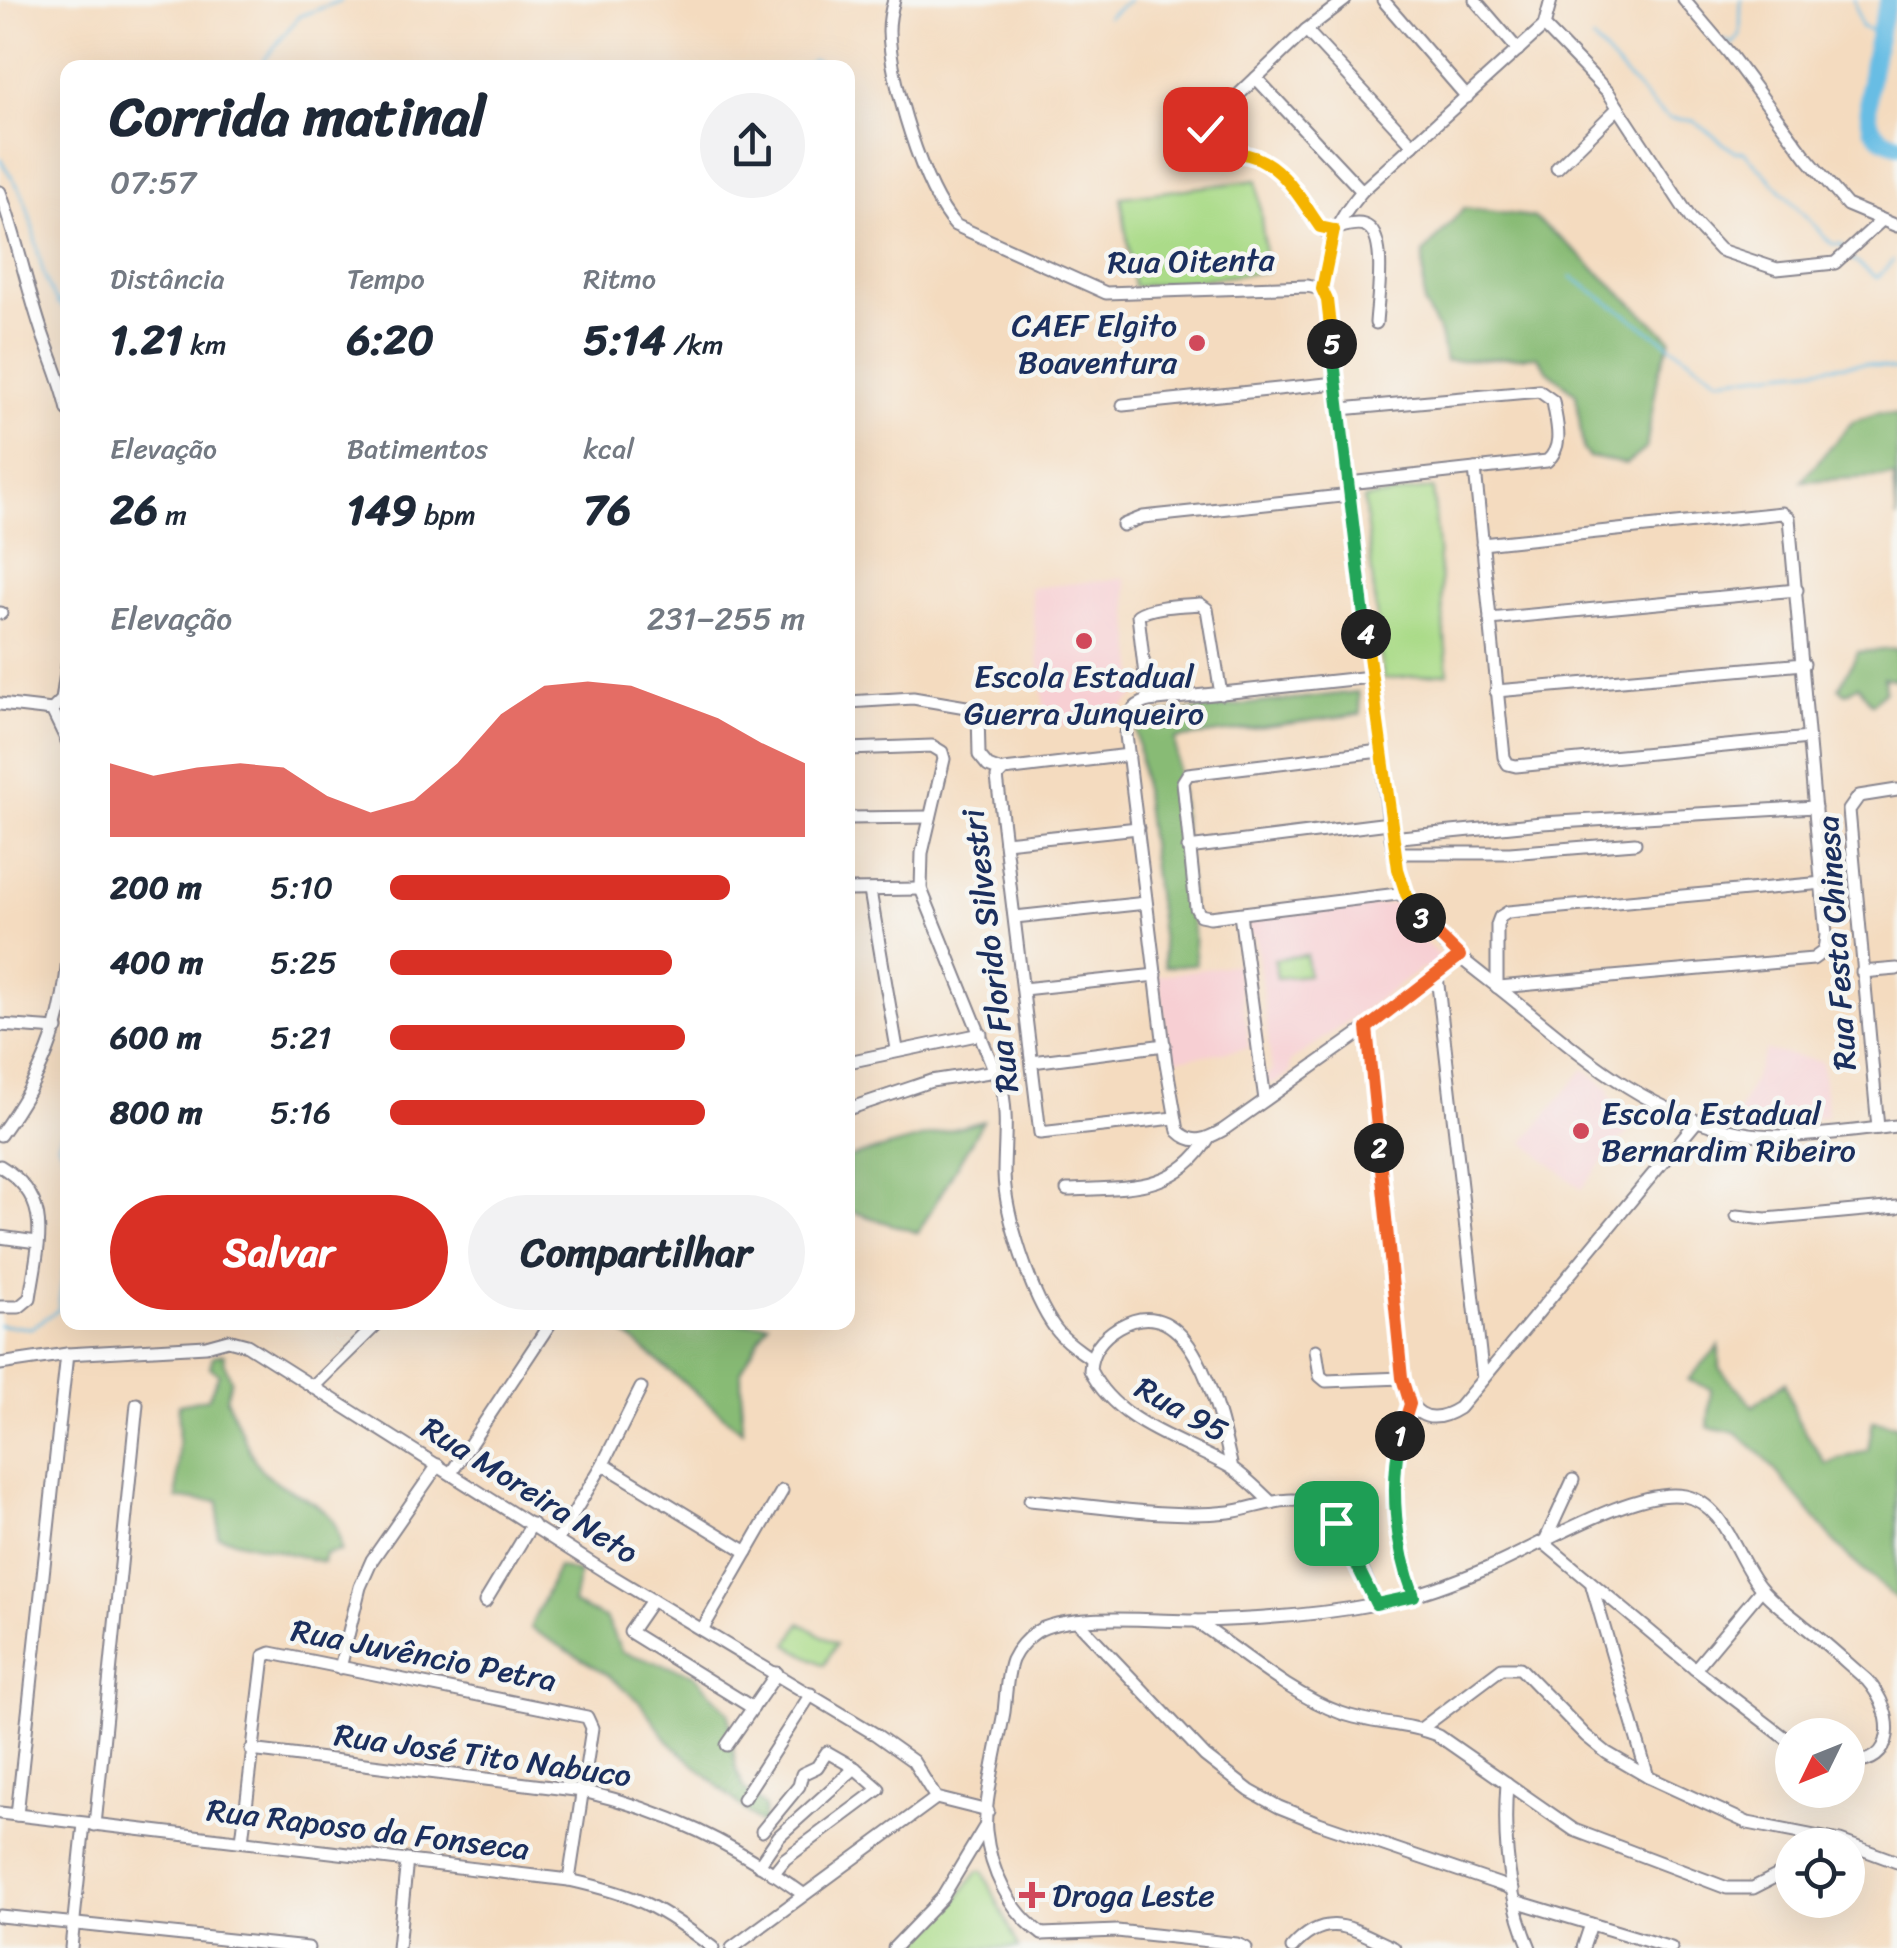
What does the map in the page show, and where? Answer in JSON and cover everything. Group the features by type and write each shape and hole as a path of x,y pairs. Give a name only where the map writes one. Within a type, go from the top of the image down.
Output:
{"street":[{"name":"Rua Oitenta","path":"894,0 889,35 906,113 938,205 954,225 1106,294 1205,288 1322,289"},
{"path":"1345,0 1306,30 1210,122 1204,133 1206,150 1211,154 1242,154 1265,162 1290,184 1320,227 1334,230 1361,224 1376,236 1380,244 1376,323"},
{"path":"1382,0 1467,97"},
{"path":"1475,0 1518,50"},
{"path":"1552,0 1544,26 1362,191 1334,230 1322,289 1327,300 1341,409 1389,823 1406,894 1426,924 1460,956 1641,1096 1696,1121 1760,1136 1897,1126"},
{"path":"1684,0 1847,205 1897,226"},
{"path":"1544,26 1591,72 1690,219 1720,250 1777,269 1835,264 1882,220"},
{"path":"1306,30 1414,145"},
{"path":"1256,78 1362,191"},
{"path":"1557,168 1618,108"},
{"path":"0,192 60,376"},
{"path":"0,226 18,240"},
{"path":"1123,404 1336,383"},
{"path":"1122,526 1143,516 1547,461 1553,457 1558,443 1550,396 1539,391 1341,409"},
{"path":"1475,469 1496,691 1508,764 1809,738"},
{"path":"1482,544 1782,514 1792,522 1826,946 1817,957 1498,987"},
{"path":"1490,620 1797,590"},
{"path":"1148,701 1138,616 1146,610 1200,604 1207,609 1220,694"},
{"path":"1496,691 1804,664"},
{"path":"1208,1139 1184,1136 1174,1118 1146,903 1128,719 1139,704 1148,701 1371,677"},
{"path":"855,702 913,698 972,708 978,711 980,719 980,755 988,766 1001,772"},
{"path":"52,710 60,702"},
{"path":"0,704 52,710"},
{"path":"52,710 60,727"},
{"path":"855,749 932,746 940,749 944,759 922,853 920,889 996,1071 1006,1109 1004,1175 1008,1213 1048,1318 1056,1331 1090,1358"},
{"path":"1380,751 1188,774 1182,782 1198,913 1210,917 1406,894"},
{"name":"Rua Florido Silvestri","path":"1129,755 1001,772 997,777 1041,1138 1174,1118"},
{"name":"Rua Festa Chinesa","path":"1878,1128 1849,810 1858,796 1897,790"},
{"path":"1392,838 1542,823 1816,807"},
{"path":"855,818 930,817"},
{"path":"1188,848 1389,823"},
{"path":"1005,842 1138,828"},
{"path":"1394,853 1510,854 1635,843"},
{"path":"1498,987 1496,926 1500,916 1508,912 1822,883"},
{"path":"855,890 920,889"},
{"path":"870,890 898,1049"},
{"path":"1014,917 1146,903"},
{"path":"1240,914 1264,1100"},
{"path":"1067,1190 1166,1179 1183,1170 1208,1139 1367,1028 1460,956"},
{"path":"1862,972 1897,969"},
{"path":"1023,989 1156,975"},
{"path":"1437,976 1484,1379"},
{"path":"0,1135 26,1097 60,1013"},
{"path":"0,1025 56,1029"},
{"path":"1367,1028 1402,1378 1410,1404 1399,1439 1394,1488 1398,1540 1414,1596"},
{"path":"855,1060 982,1034"},
{"path":"1032,1062 1165,1046"},
{"path":"855,1107 931,1082 996,1071"},
{"path":"1410,1404 1424,1415 1450,1414 1460,1408 1696,1121"},
{"path":"0,1166 29,1188 36,1202 36,1242 28,1302 20,1307 0,1306"},
{"path":"1737,1216 1766,1219 1897,1207"},
{"path":"0,1236 36,1242"},
{"name":"Rua 95","path":"1232,1468 1203,1368 1170,1325 1142,1318 1120,1326 1102,1340 1090,1358 1090,1370 1110,1401 1189,1449 1232,1468 1272,1503"},
{"path":"0,1364 67,1354 206,1346 228,1340 228,1330"},
{"path":"312,1387 371,1330"},
{"path":"452,1473 546,1330"},
{"name":"Rua Moreira Neto","path":"228,1340 247,1345 652,1600 811,1694 913,1761 936,1798"},
{"path":"1316,1350 1320,1376 1326,1381 1402,1378"},
{"path":"17,1815 67,1354"},
{"path":"557,1541 603,1464 640,1388"},
{"path":"71,1948 90,1825 137,1404"},
{"path":"603,1464 747,1552"},
{"path":"340,1668 360,1587 372,1560 438,1465"},
{"path":"1544,1543 1572,1480"},
{"path":"702,1630 782,1491"},
{"path":"894,1948 942,1898 985,1827 1012,1662 1032,1634 1044,1627 1077,1621 1196,1621 1376,1604 1414,1596 1618,1508 1671,1494 1699,1500 1717,1518 1761,1590 1888,1702 1896,1720 1892,1746 1879,1759 1865,1763"},
{"path":"1030,1500 1189,1514 1232,1512 1272,1503 1315,1504 1351,1548 1376,1604"},
{"path":"485,1602 532,1524"},
{"path":"1544,1543 1592,1586 1775,1731"},
{"path":"1592,1586 1648,1777"},
{"path":"1695,1669 1761,1590"},
{"path":"652,1600 630,1632 753,1708"},
{"path":"1077,1621 1205,1756 1280,1808 1662,1947"},
{"path":"1196,1621 1317,1704 1369,1722 1422,1728 1439,1736 1574,1830 1727,1888 1753,1888 1775,1877"},
{"name":"Rua Juvêncio Petra","path":"251,1750 264,1656 271,1652 587,1716 592,1728 569,1880"},
{"path":"1422,1728 1502,1668 1520,1668 1608,1754 1748,1823 1775,1829"},
{"path":"727,1745 777,1673"},
{"path":"743,1799 811,1694"},
{"path":"242,1841 251,1750"},
{"name":"Rua José Tito Nabuco","path":"251,1750 583,1791 671,1816 804,1894"},
{"path":"762,1831 798,1786 802,1774 817,1767 826,1752 855,1768 879,1788 785,1860 774,1874"},
{"path":"759,1865 779,1836 855,1768"},
{"path":"1507,1783 1504,1829 1514,1895 1530,1948"},
{"path":"732,1948 936,1798 988,1811"},
{"name":"Rua Raposo da Fonseca","path":"0,1813 569,1880 641,1899 713,1948"},
{"path":"985,1827 990,1855 1004,1890 1025,1922 1042,1934 1116,1931 1246,1948"},
{"path":"1865,1852 1897,1862"},
{"path":"398,1948 407,1859"},
{"path":"0,1916 308,1948"},
{"path":"1292,1948 1307,1932 1332,1924 1394,1948"},
{"path":"1584,1948 1591,1924"},
{"path":"1037,1948 1042,1934"}],"shaded area":[{"name":"Escola Estadual Guerra Junqueiro","path":"1125,578 1138,694 1123,707 1120,719 1046,727 1030,588"},
{"path":"1397,903 1427,945 1440,955 1440,963 1434,968 1423,968 1290,1062 1290,1072 1269,1083 1266,1077 1272,1071 1256,938 1248,932 1248,922 1254,918"},
{"path":"1236,964 1249,1048 1172,1060 1158,976"},
{"path":"1766,1050 1822,1062 1827,1116 1783,1123 1736,1118"},
{"name":"Escola Estadual Bernardim Ribeiro","path":"1584,1069 1638,1119 1581,1189 1524,1142"}],"green space":[{"path":"1257,180 1267,272 1134,287 1121,197"},
{"path":"1464,208 1533,217 1671,339 1659,370 1646,448 1626,464 1589,457 1583,450 1576,394 1547,370 1537,356 1445,361 1440,334 1424,305 1423,254"},
{"path":"1878,413 1897,415 1897,519 1894,476 1801,481 1852,422"},
{"path":"1433,488 1448,673 1383,679 1364,499"},
{"path":"1897,649 1897,680 1884,677 1885,691 1872,704 1858,685 1846,693 1839,688 1858,652"},
{"path":"1358,692 1361,714 1175,739 1196,964 1165,967 1136,729 1142,716"},
{"path":"1306,955 1308,975 1277,978 1274,959"},
{"path":"983,1121 918,1233 855,1212 855,1156"},
{"path":"620,1330 764,1330 741,1371 742,1431"},
{"path":"1719,1346 1719,1368 1753,1406 1785,1382 1797,1419 1826,1464 1868,1450 1873,1421 1897,1425 1897,1600 1846,1555 1763,1456 1737,1433 1708,1427 1711,1389 1688,1380"},
{"path":"224,1354 231,1379 226,1399 257,1463 274,1480 313,1502 332,1520 341,1551 325,1554 323,1562 218,1536 219,1501 177,1499 179,1404 208,1398 219,1374 210,1367 213,1356"},
{"path":"558,1567 579,1573 573,1604 605,1618 622,1652 694,1674 729,1713 736,1769 745,1790 765,1807 763,1826 669,1742 639,1701 608,1675 530,1628"},
{"path":"800,1623 836,1644 824,1665 788,1645"},
{"path":"978,1871 983,1871 1019,1948 913,1948 938,1924"}],"waterway":[{"path":"264,60 298,17 342,0"},
{"path":"1107,17 1129,0"},
{"path":"1692,0 1700,11"},
{"path":"1725,40 1732,45 1740,35 1741,0"},
{"path":"1854,0 1861,27 1881,33"},
{"path":"1889,0 1868,100 1872,127 1885,140 1897,144"},
{"path":"1592,39 1654,107 1669,118 1694,121 1735,152 1744,152 1832,244 1841,244 1844,249"},
{"path":"0,159 28,209 43,272 60,304"},
{"path":"1848,256 1877,278 1893,261"},
{"path":"1572,277 1719,379 1865,363 1897,370"},
{"path":"60,1139 60,1148"},
{"path":"0,1325 31,1328 58,1310 60,1296"}],"place":[{"name":"CAEF Elgito Boaventura","path":"1197,343"},
{"name":"Escola Estadual Guerra Junqueiro","path":"1084,641"},
{"name":"Escola Estadual Bernardim Ribeiro","path":"1581,1131"},
{"name":"Droga Leste","path":"1032,1895"}],"route":[{"path":"1205,129 1203,140 1208,152 1254,156 1265,162 1290,184 1320,227 1334,230 1322,289 1327,300 1341,409 1389,823 1406,894 1426,924 1460,956 1367,1028 1402,1378 1410,1404 1399,1439 1394,1488 1398,1540 1414,1596 1376,1604 1336,1523"}]}
